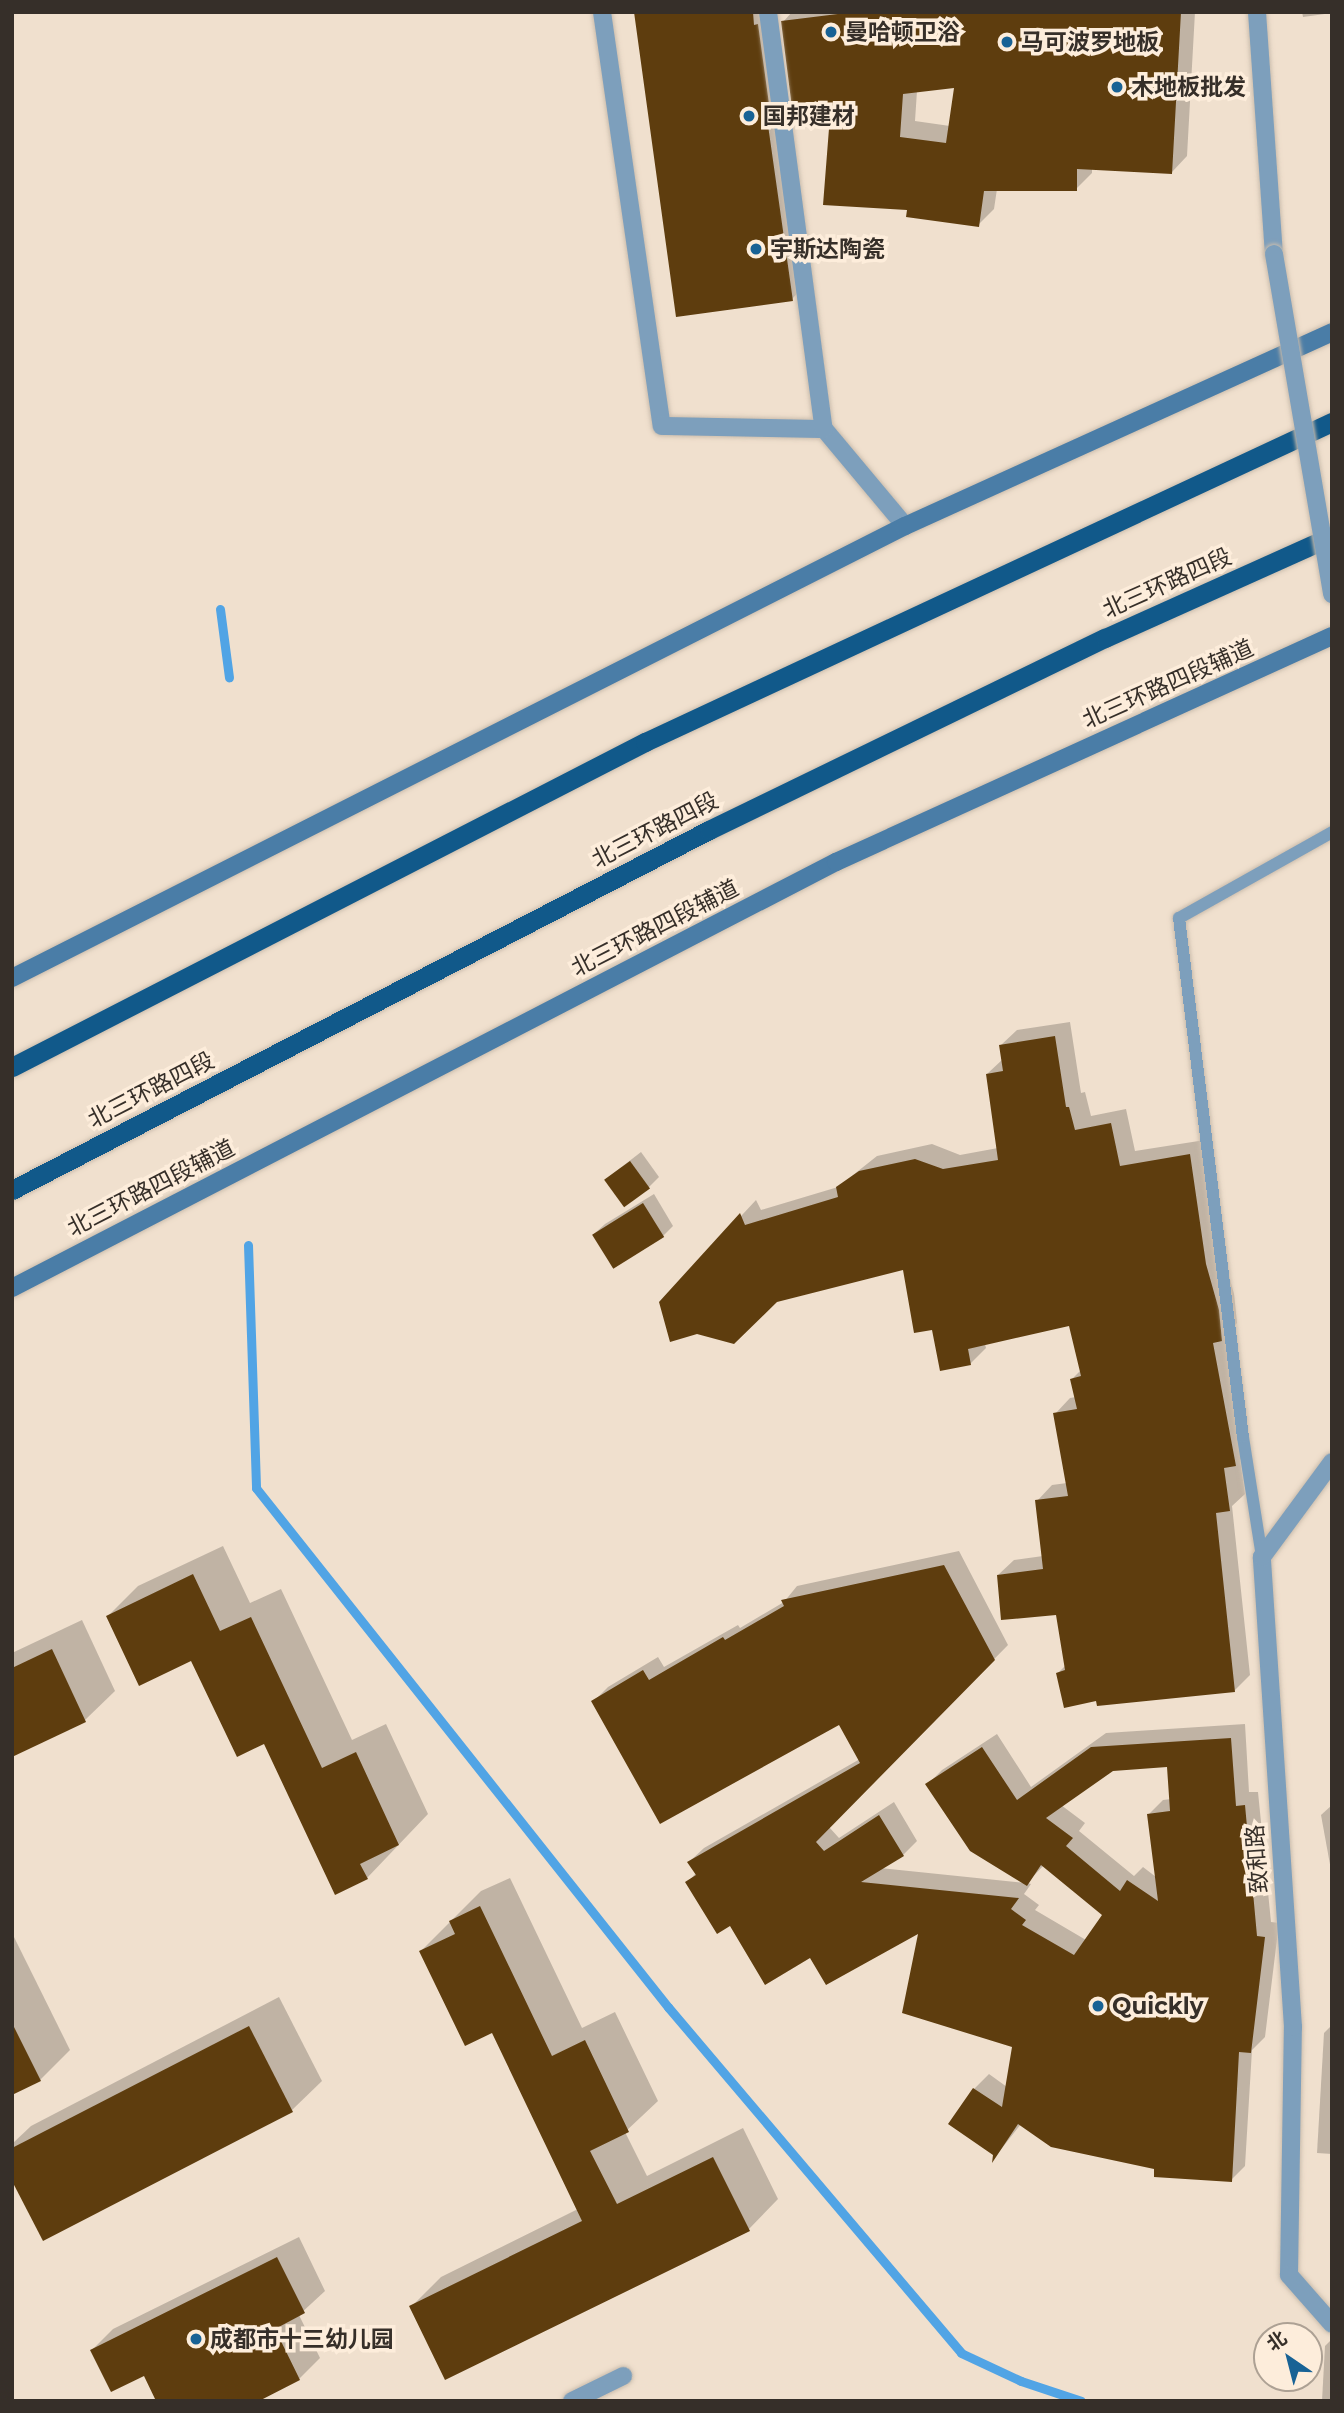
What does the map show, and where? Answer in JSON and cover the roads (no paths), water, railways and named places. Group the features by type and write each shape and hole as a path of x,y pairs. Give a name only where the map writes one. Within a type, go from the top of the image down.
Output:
{"highway":[{"path":"12,1067 645,742 1332,422"},
{"name":"北三环路四段","path":"12,1190 709,830 1105,638 1332,536"}],"main road":[{"path":"12,978 905,526 1332,332"},
{"name":"北三环路四段辅道","path":"12,1288 836,862 1332,636"}],"street":[{"path":"602,12 662,426 824,429"},
{"path":"768,12 824,429 905,526"},
{"path":"1258,12 1274,254 1332,594"},
{"path":"1262,1557 1332,1462"},
{"name":"致和路","path":"1262,1557 1293,2026 1289,2275 1332,2325"},
{"path":"572,2401 623,2376"}],"lane":[{"path":"1262,1557 1243,1437 1179,918 1332,832"}],"waterway":[{"path":"220,609 229,677"},
{"path":"248,1245 256,1488 668,2007 961,2353 1021,2381 1081,2401"}],"place":[{"name":"曼哈顿卫浴","path":"831,32"},
{"name":"马可波罗地板","path":"1007,42"},
{"name":"木地板批发","path":"1117,87"},
{"name":"国邦建材","path":"749,116"},
{"name":"宇斯达陶瓷","path":"756,249"},
{"name":"Quickly","path":"1098,2006"},
{"name":"成都市十三幼儿园","path":"196,2339"}]}
